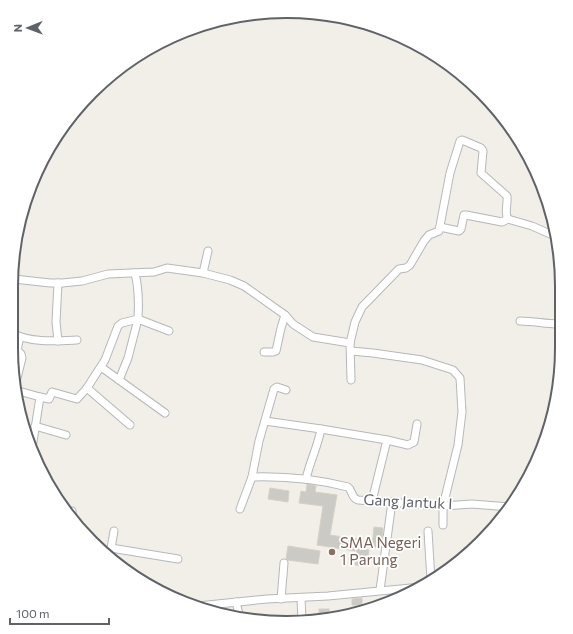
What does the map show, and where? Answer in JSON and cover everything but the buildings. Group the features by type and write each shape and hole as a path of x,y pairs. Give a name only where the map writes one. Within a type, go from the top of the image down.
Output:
{"street":[{"path":"351,380 350,343 355,322 362,307 398,271 410,265 429,235 439,231 450,173 462,140 481,148 483,151 481,173 507,196 508,203 506,214 508,219"},
{"path":"440,227 459,231 465,215 502,222 508,219 532,226 550,234"},
{"path":"203,273 208,251"},
{"path":"18,279 58,284 82,281 108,274 158,271 167,268 203,273 237,282 285,315 293,324 313,337 350,343"},
{"path":"119,380 128,358 138,319 138,284 135,273"},
{"path":"58,284 56,322 58,341"},
{"path":"264,352 276,351 285,315"},
{"path":"22,393 50,399 52,392 76,400 87,388 101,367 118,326 122,323 138,319 169,331"},
{"path":"520,322 535,321 541,324 555,324"},
{"path":"18,346 20,338 58,341 76,340"},
{"path":"18,351 22,355 19,369"},
{"path":"351,351 422,360 447,368 458,374 461,384 461,418 458,446 443,506 443,525"},
{"path":"101,367 165,413"},
{"path":"240,509 252,477 265,421 275,388 277,387 286,390"},
{"path":"87,388 130,425"},
{"path":"33,438 40,397"},
{"path":"265,421 387,440 405,445 412,443 415,439 417,424"},
{"path":"35,426 66,435"},
{"path":"306,479 309,465 318,445 321,429"},
{"path":"372,501 387,440"},
{"name":"Gang Jantuk I","path":"252,477 283,476 332,483 348,487 355,499 372,501 443,506 472,504 503,506"},
{"path":"380,590 392,502"},
{"path":"108,548 114,531"},
{"path":"428,531 431,574"},
{"path":"111,550 178,559"},
{"path":"281,599 284,563"},
{"path":"209,605 405,588"},
{"path":"301,598 302,615"},
{"path":"236,602 238,612"}],"place":[{"name":"SMA Negeri 1 Parung","path":"332,552"}]}
